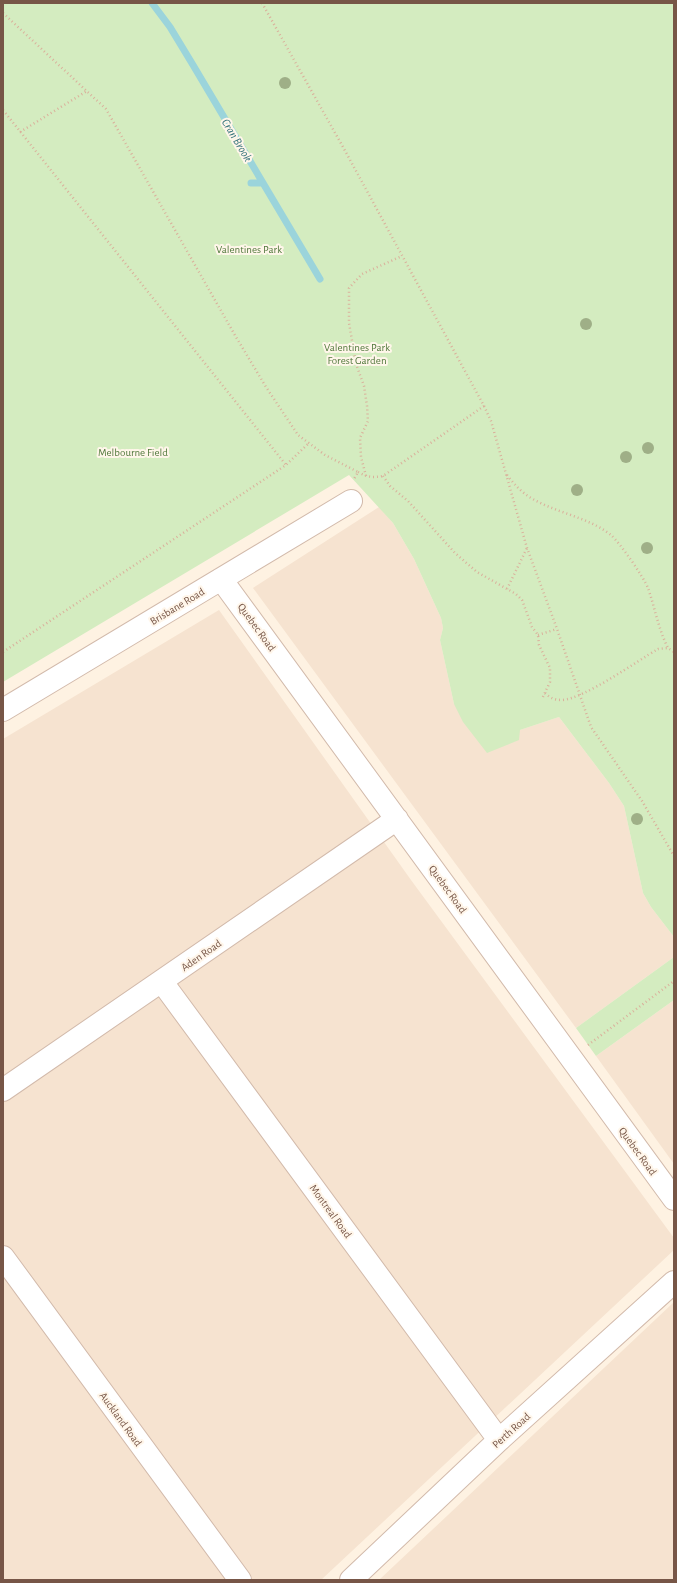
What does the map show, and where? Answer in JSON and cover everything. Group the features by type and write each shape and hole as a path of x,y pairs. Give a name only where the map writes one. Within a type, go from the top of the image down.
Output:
{"street":[{"name":"Brisbane Road","path":"3,710 351,501"},
{"name":"Quebec Road","path":"221,579 398,818 570,1058 674,1199"},
{"name":"Aden Road","path":"3,1090 162,982 398,818"},
{"name":"Montreal Road","path":"162,982 499,1440"},
{"name":"Auckland Road","path":"3,1258 240,1580"},
{"name":"Perth Road","path":"351,1580 499,1440 674,1282"}],"path":[{"path":"262,3 343,147 484,406 491,421 527,548 558,629 591,728 642,801 674,856"},
{"path":"3,13 106,109 266,387 298,435 325,455 366,477 374,478 383,476 484,406"},
{"path":"20,132 87,91"},
{"path":"3,110 286,465"},
{"path":"366,477 361,457 360,438 368,421 367,406 364,386 356,364 349,323 349,288 362,274 402,256"},
{"path":"3,652 286,465 309,443"},
{"path":"351,501 351,483 358,472"},
{"path":"506,473 518,489 531,498 593,525 611,535 623,548 647,586 660,633 668,648 674,652"},
{"path":"383,476 390,486 408,501 455,553 477,572 516,594 522,600 532,627 538,635 539,645 550,668 550,682 542,699"},
{"path":"507,589 527,548"},
{"path":"538,635 558,629"},
{"path":"545,693 556,700 564,700 580,695 658,649 668,648"},
{"path":"570,1058 674,981"}],"shaded area":[{"path":"379,507 393,523 414,559 441,618 443,628 440,640 454,704 520,730 559,717 609,783 624,806 643,893 651,907 674,937 674,957 576,1028 253,588"},
{"path":"219,610 411,880 674,1238 674,1250 321,1580 3,1580 3,739"},
{"path":"674,1000 674,1164 596,1056"},
{"path":"674,1302 674,1580 379,1580"}],"green space":[{"name":"Valentines Park","path":"3,3 674,3 674,937 651,907 643,893 624,806 609,783 559,717 520,730 519,740 487,753 463,722 454,704 440,640 443,628 441,618 414,559 393,523 349,475 3,682"},
{"path":"674,957 674,1000 596,1056 576,1028"}],"waterway":[{"name":"Cran Brook","path":"152,3 170,27 320,279"},
{"path":"251,183 263,183"}],"park label":[{"name":"Valentines Park Forest Garden","path":"357,353"},
{"name":"Melbourne Field","path":"133,452"}]}
